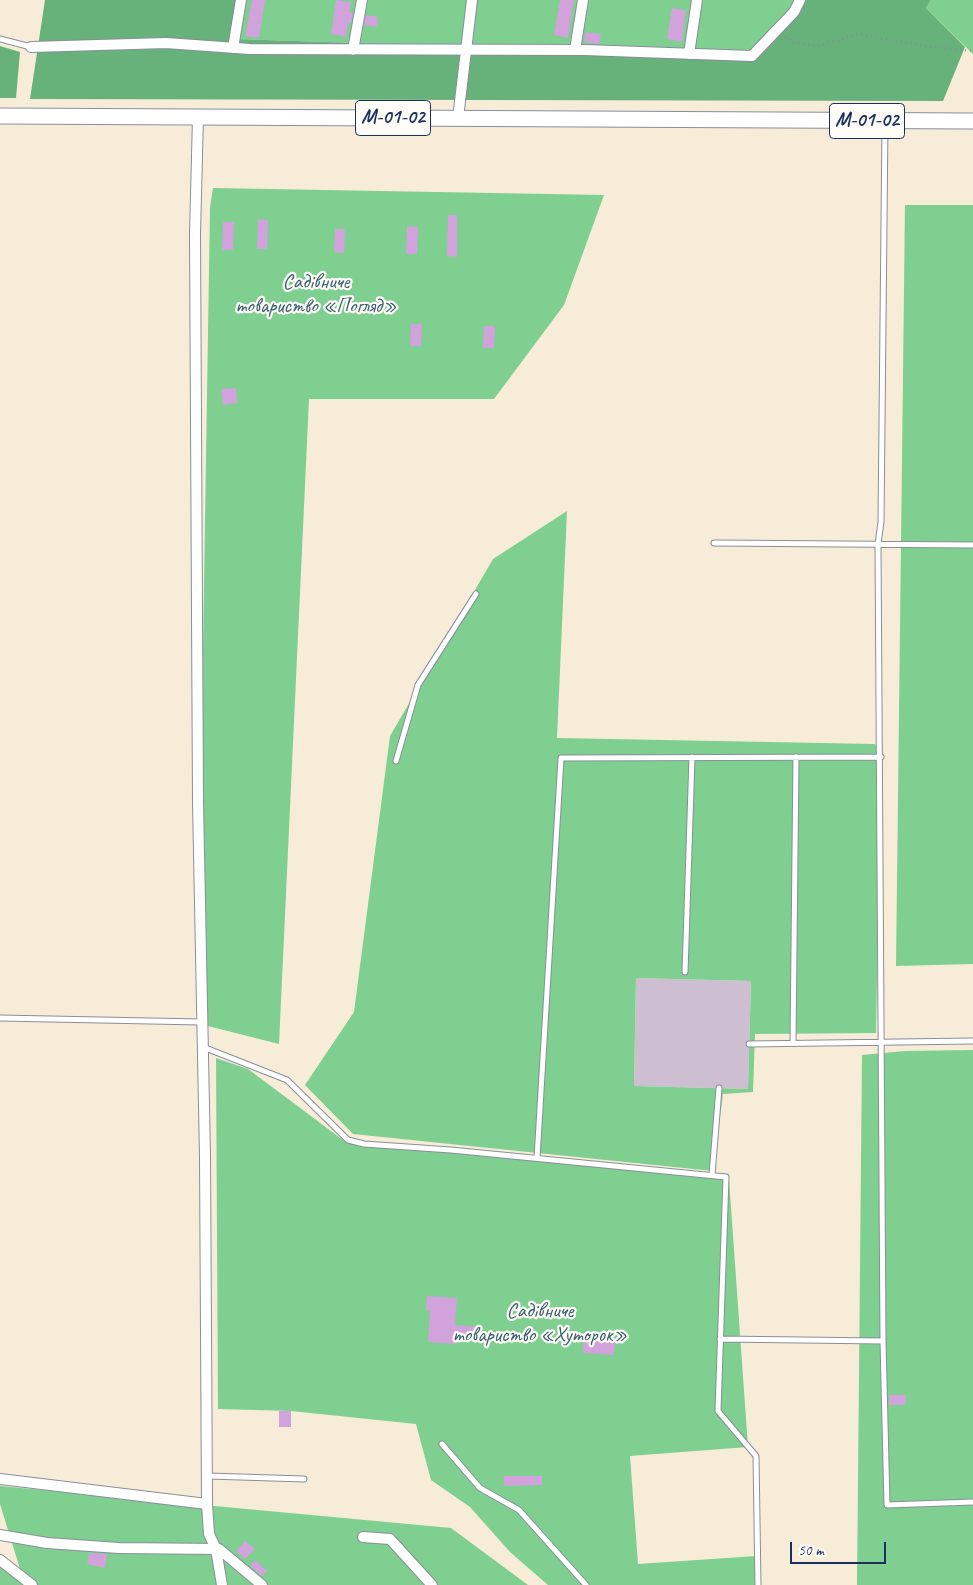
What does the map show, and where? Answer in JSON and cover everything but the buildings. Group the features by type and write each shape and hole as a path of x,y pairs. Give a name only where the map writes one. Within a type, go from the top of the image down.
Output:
{"main road":[{"name":"М-01-02","path":"0,116 973,121"}],"street":[{"path":"233,48 241,0"},
{"path":"353,50 362,0"},
{"path":"458,118 472,0"},
{"path":"575,50 583,0"},
{"path":"689,54 697,0"},
{"path":"31,47 166,43 233,48 465,51 575,50 752,56 794,12 800,0"},
{"path":"198,117 195,234 207,1504 209,1534 216,1549 222,1585"},
{"path":"0,1480 207,1504"},
{"path":"0,1535 47,1543 119,1548 216,1549 262,1585"},
{"path":"364,1537 390,1539 432,1585"},
{"path":"0,1560 32,1585"}],"lane":[{"path":"0,39 31,47"},
{"path":"885,122 881,522 878,544 881,757 883,1341 887,1505 973,1502"},
{"path":"714,543 973,545"},
{"path":"396,761 418,685 476,594"},
{"path":"685,972 692,757"},
{"path":"793,1043 796,757"},
{"path":"537,1158 561,758 881,757"},
{"path":"0,1018 201,1022"},
{"path":"749,1044 973,1041"},
{"path":"203,1047 287,1080 348,1140 364,1144 726,1176 718,1411 756,1456 758,1585"},
{"path":"712,1175 719,1088"},
{"path":"720,1339 883,1341"},
{"path":"442,1444 480,1488 519,1510 586,1585"},
{"path":"208,1476 304,1479"}],"path":[{"path":"776,30 792,42 818,46 858,34 925,46 973,51"}],"shaded area":[{"path":"636,978 751,981 748,1089 634,1086"}],"green space":[{"path":"45,0 241,0 235,39 751,56 793,21 807,0 931,0 926,8 965,47 943,101 30,99"},
{"path":"241,0 807,0 793,21 752,56 235,39"},
{"path":"931,0 973,0 973,54 926,8"},
{"path":"0,46 20,52 16,98 0,98"},
{"name":"Садівниче товариство «Погляд»","path":"213,188 604,195 564,305 494,399 309,399 279,1044 204,1025 200,836 210,207"},
{"path":"905,205 973,205 973,964 896,966"},
{"path":"567,511 557,738 875,744 881,761 876,1033 755,1034 753,1092 723,1094 713,1171 353,1134 305,1085 354,1012 390,736 493,559","holes":["636,978 751,981 748,1089 634,1086"]},
{"path":"973,1050 973,1585 857,1585 862,1055 905,1051"},
{"name":"Садівниче товариство «Хуторок»","path":"216,1058 248,1069 347,1143 729,1179 748,1447 630,1456 638,1564 756,1556 756,1585 548,1585 510,1552 470,1507 431,1480 416,1424 291,1411 218,1409"},
{"path":"0,1486 451,1528 528,1585 25,1585 0,1504"},
{"path":"0,1559 24,1585 0,1585"}]}
